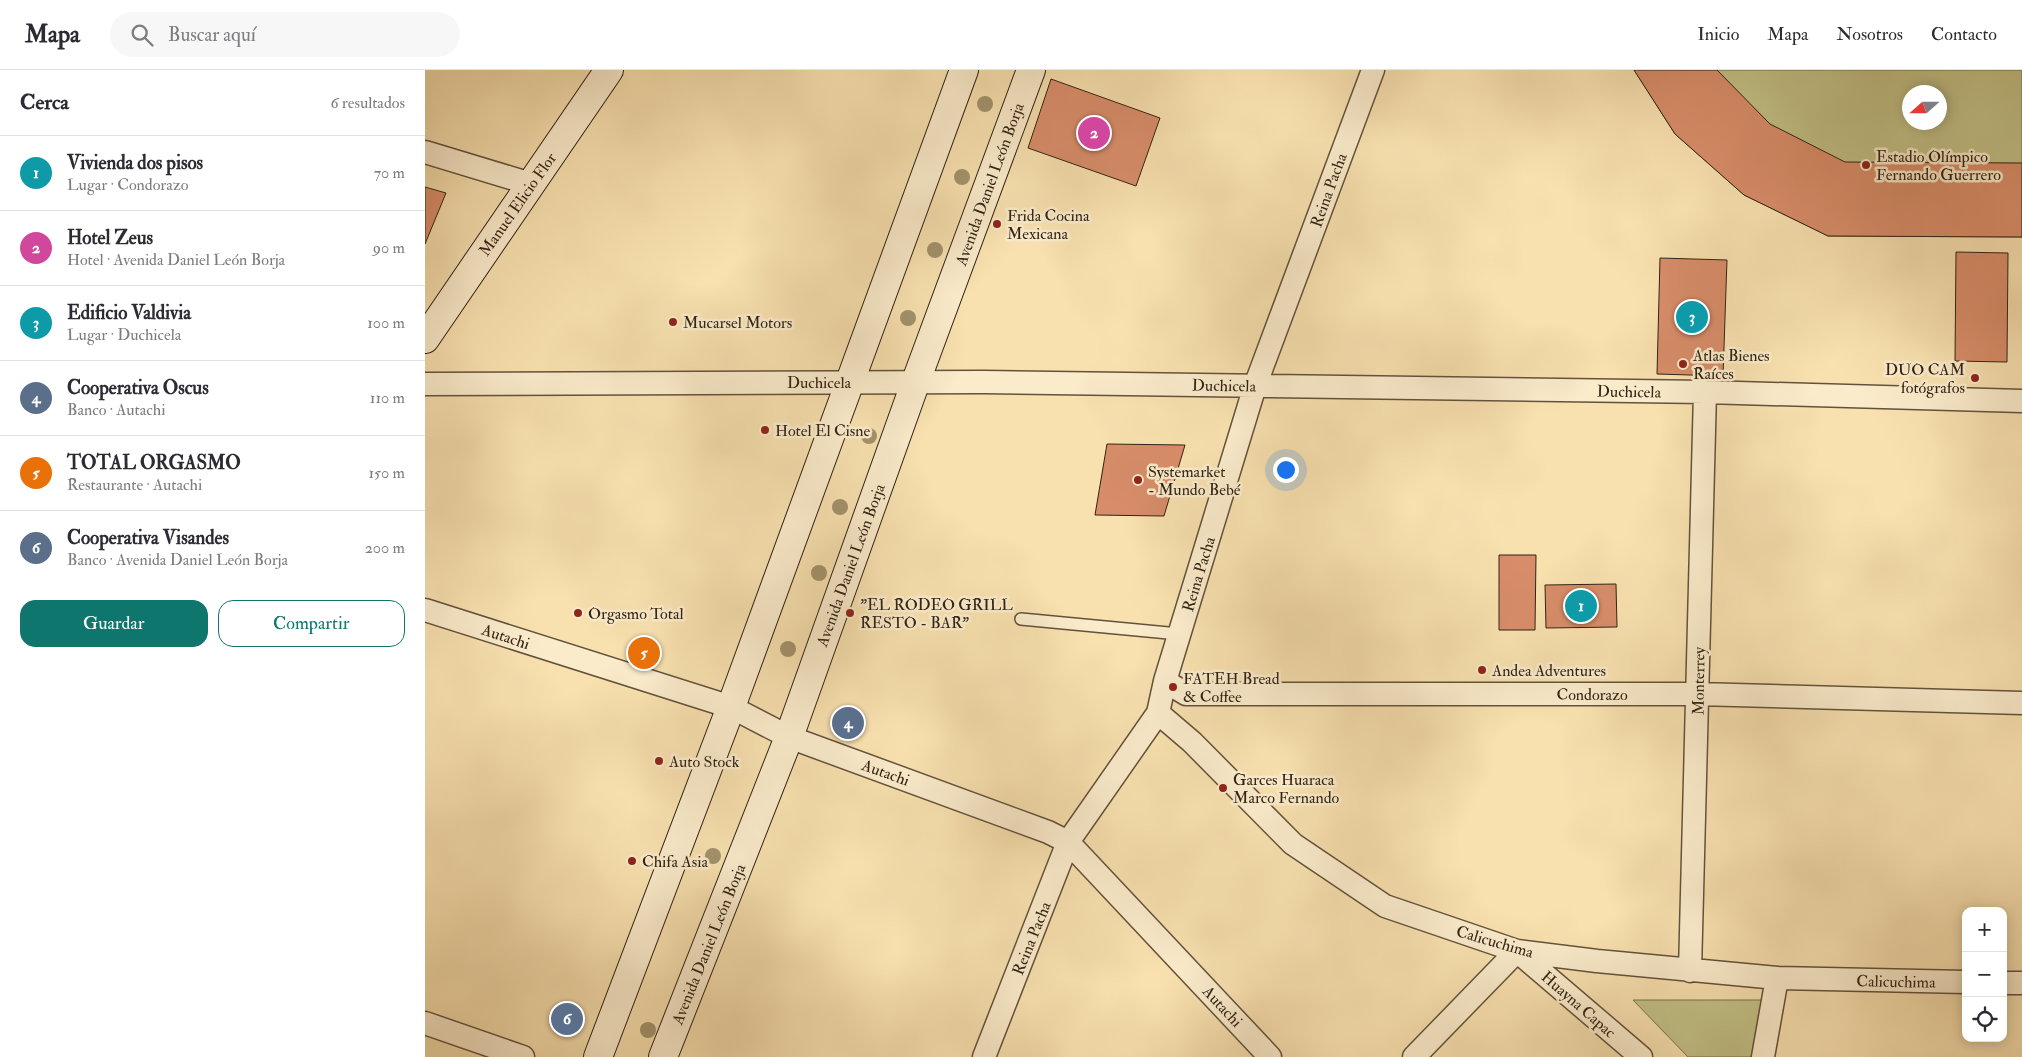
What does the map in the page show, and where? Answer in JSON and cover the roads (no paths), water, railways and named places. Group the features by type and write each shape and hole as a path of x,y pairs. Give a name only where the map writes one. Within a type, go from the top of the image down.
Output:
{"main road":[{"name":"Manuel Elicio Flor","path":"425,339 609,70"},
{"path":"598,1057 731,707 964,70"},
{"name":"Avenida Daniel León Borja","path":"663,1057 789,736 916,382 1031,70"}],"street":[{"name":"Reina Pacha","path":"983,1057 1069,842 1158,713 1165,681 1255,386 1373,70"},
{"path":"425,152 531,184"},
{"name":"Duchicela","path":"425,384 850,381 1705,392 2022,401"},
{"name":"Monterrey","path":"1690,971 1705,392"},
{"name":"Autachi","path":"425,610 731,707 789,736 1047,832 1069,842 1271,1057"},
{"name":"Condorazo","path":"1165,681 1186,694 1698,694 2022,703"},
{"name":"Calicuchima","path":"1158,713 1192,742 1293,844 1385,906 1517,951 1597,962 1777,978 1962,982"},
{"path":"1414,1057 1517,951"},
{"name":"Huayna Capac","path":"1517,951 1641,1057"},
{"path":"1763,1057 1777,978"},
{"path":"2007,983 2022,983"},
{"path":"425,1023 523,1057"}],"lane":[{"path":"1021,620 1179,634"}],"place":[{"name":"Hotel Zeus","path":"1094,133"},
{"name":"Estadio Olímpico Fernando Guerrero","path":"1866,165"},
{"name":"Frida Cocina Mexicana","path":"997,224"},
{"name":"Edificio Valdivia","path":"1692,317"},
{"name":"Mucarsel Motors","path":"673,322"},
{"name":"Atlas Bienes Raíces","path":"1683,364"},
{"name":"DUO CAM fotógrafos","path":"1975,378"},
{"name":"Hotel El Cisne","path":"765,430"},
{"name":"Systemarket - Mundo Bebé","path":"1138,480"},
{"name":"Vivienda dos pisos","path":"1581,606"},
{"name":"Orgasmo Total","path":"578,613"},
{"name":"\"EL RODEO GRILL RESTO - BAR\"","path":"850,613"},
{"name":"TOTAL ORGASMO","path":"644,653"},
{"name":"Andea Adventures","path":"1482,670"},
{"name":"FATEH Bread & Coffee","path":"1173,687"},
{"name":"Cooperativa Oscus","path":"848,723"},
{"name":"Auto Stock","path":"659,761"},
{"name":"Garces Huaraca Marco Fernando","path":"1223,788"},
{"name":"Chifa Asia","path":"632,861"},
{"name":"Cooperativa Visandes","path":"567,1019"}]}
